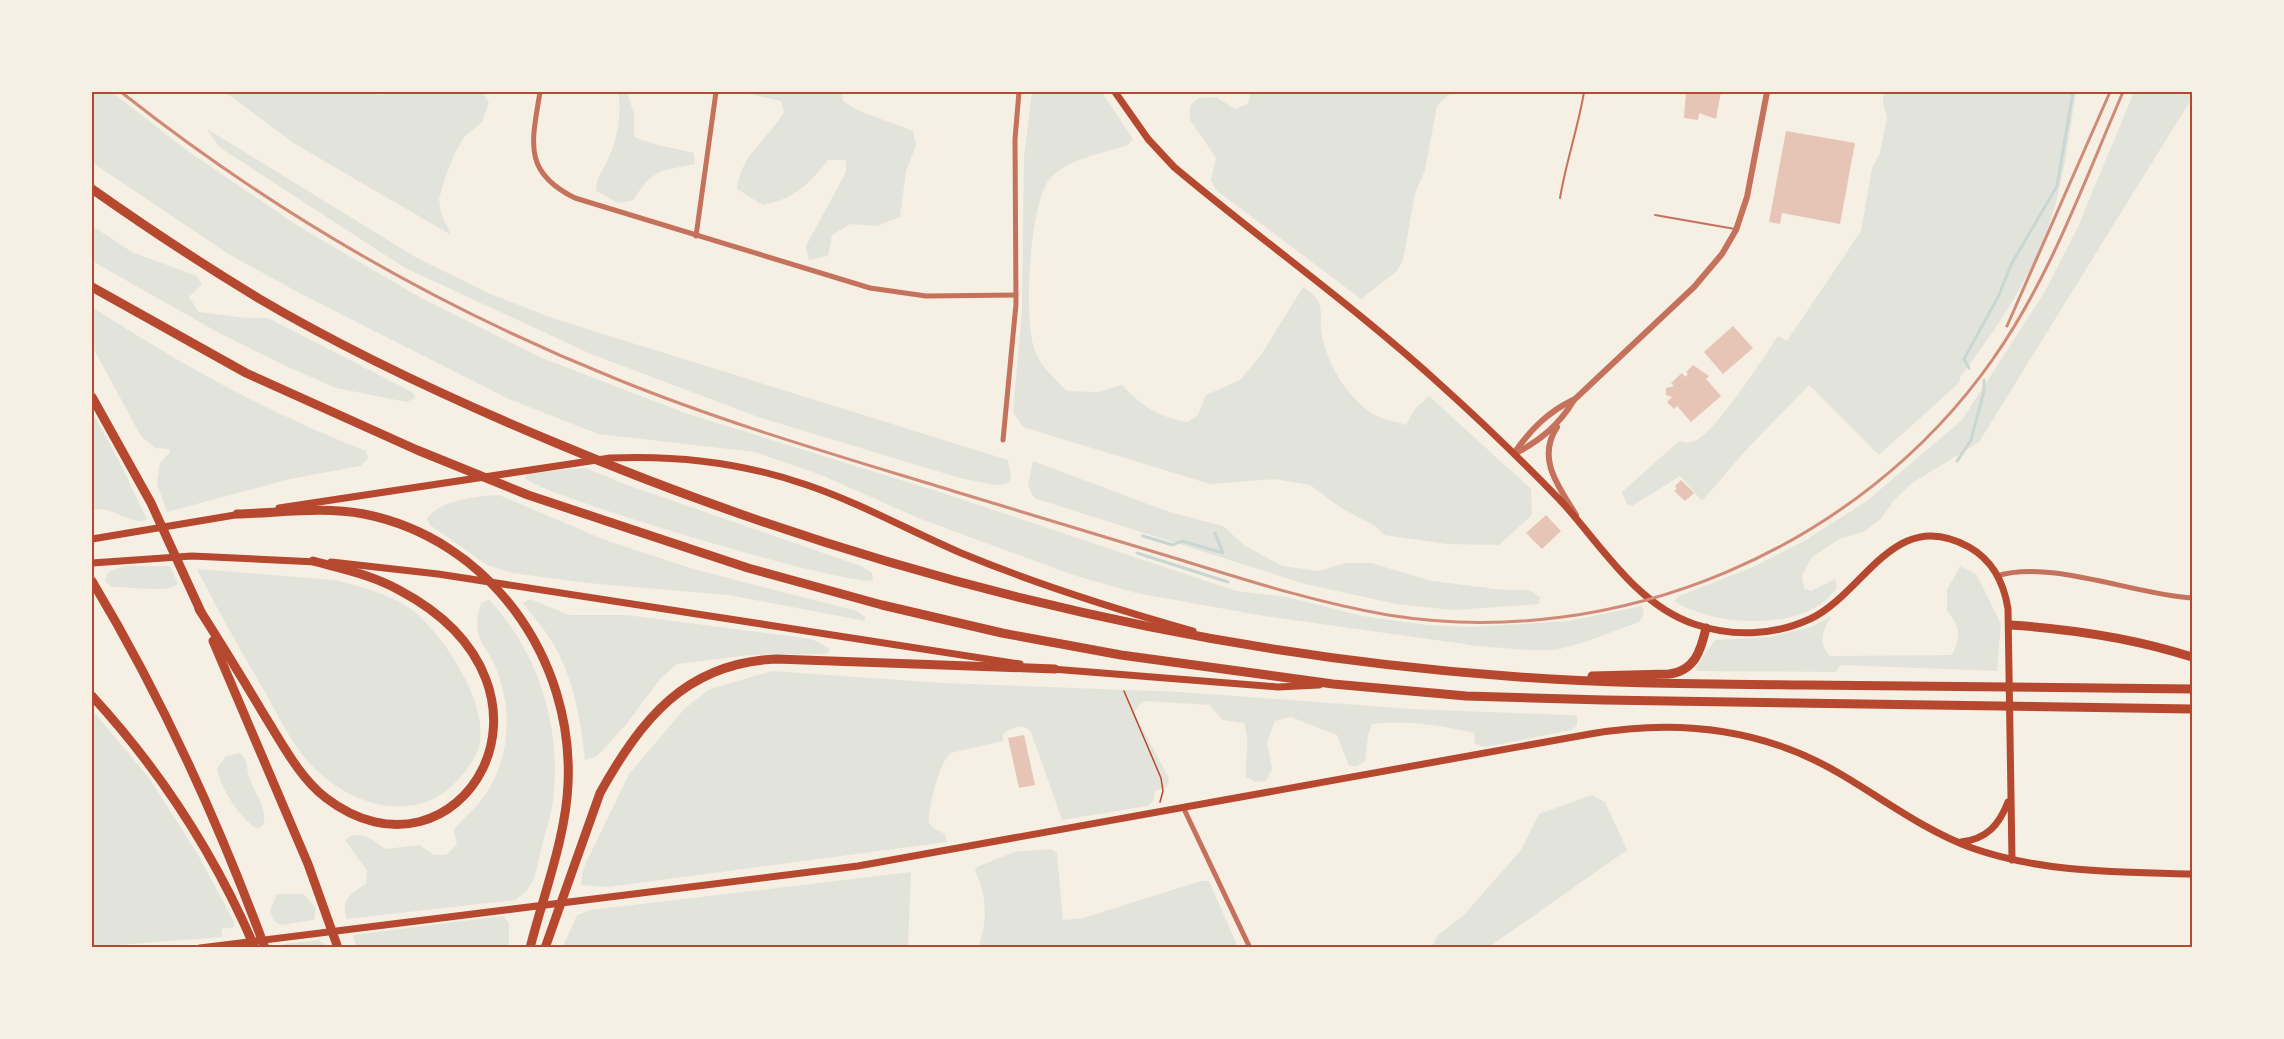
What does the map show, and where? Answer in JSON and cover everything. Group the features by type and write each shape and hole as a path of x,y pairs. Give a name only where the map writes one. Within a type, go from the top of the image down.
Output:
{"highway":[{"path":"92,189 271,305 405,375 532,433 627,473 744,516 889,562 1058,607 1233,642 1347,659 1547,679 2193,689"},
{"path":"92,287 246,373 417,450 528,495 748,568 947,622 1121,655 1333,684 1466,696 2193,709"},
{"path":"92,397 151,503 189,584 327,914 338,947"},
{"path":"237,514 330,511 364,514 393,522 447,548 477,570 506,599 530,630 546,661 561,704 566,733 567,800 530,948"},
{"path":"199,609 286,749 321,794 352,814 382,822 409,823 440,812 458,800 475,784 492,752 495,728 494,702 483,671 455,632 409,595 364,574 313,561"},
{"path":"92,581 137,660 200,788 265,948"},
{"path":"2010,625 2106,635 2159,646 2193,657"},
{"path":"1547,679 1678,672 1688,667 1697,657 1706,628"},
{"path":"545,948 600,793 630,742 669,699 707,674 732,665 776,659 1055,669"},
{"path":"92,696 141,753 164,784 221,878 255,948"}],"main road":[{"path":"1115,92 1148,139 1174,167 1404,352 1514,454 1580,522 1637,587 1675,616 1723,632 1759,633 1777,630 1810,619 1841,600 1881,555 1897,545 1916,538 1944,538 1963,544 1979,554 1998,576 2006,594 2010,625 2012,860"},
{"path":"92,539 237,514 610,458 657,457 724,464 809,485 961,553 1031,580 1131,613 1233,642"},
{"path":"92,563 192,556 364,564 1055,669 1278,687 1333,684"},
{"path":"200,948 858,866 1634,728 1701,728 1767,741 1822,763 1903,813 1958,842 2012,860 2085,871 2193,874"},
{"path":"1958,842 1971,841 1988,833 2001,818 2010,796"}],"street":[{"path":"540,92 533,150 537,167 552,185 592,205 855,284 890,292 926,296 1016,295"},
{"path":"696,236 716,92"},
{"path":"1003,440 1016,295 1015,160 1019,92"},
{"path":"1580,522 1556,482 1548,459 1549,442 1574,400 1694,287 1722,254 1736,230 1752,174 1767,92"},
{"path":"1514,454 1529,432 1554,409 1574,400"},
{"path":"1514,454 1538,441 1564,416"},
{"path":"1998,576 2013,572 2047,573 2156,594 2193,598"},
{"path":"1184,809 1250,948"}],"lane":[{"path":"1560,198 1568,152 1580,117 1584,92"},
{"path":"1655,215 1736,230"}],"path":[{"path":"1124,691 1163,783 1162,797 1155,814"}],"shaded area":[{"path":"92,92 112,92 185,149 298,226 421,298 542,358 685,413 949,495 1236,591 1287,597 1362,616 1427,625 1472,627 1569,621 1642,606 1644,614 1639,622 1556,650 1478,646 1264,616 1136,593 1073,575 918,518 821,475 755,452 598,434 509,399 305,296 230,255 93,163"},
{"path":"225,92 370,92 377,95 406,92 483,92 489,103 482,122 464,137 455,153 439,199 441,213 451,235 295,144"},
{"path":"618,92 627,92 634,114 634,137 694,153 695,164 658,173 646,182 634,200 618,203 596,191 596,186 617,134 620,108"},
{"path":"740,92 842,92 843,101 857,110 913,131 916,145 906,171 900,217 877,226 850,224 832,235 828,256 809,260 806,246 846,172 846,160 828,160 800,190 783,199 763,205 737,189 749,156 784,112 781,101"},
{"path":"1032,92 1102,92 1133,139 1128,145 1075,162 1056,173 1049,180 1042,194 1037,213 1030,262 1031,333 1034,348 1040,360 1067,391 1098,392 1122,385 1151,410 1187,422 1198,415 1206,395 1240,380 1261,355 1303,287 1319,303 1322,335 1329,359 1342,382 1359,403 1379,417 1406,425 1414,410 1429,396 1531,489 1532,515 1499,545 1447,544 1384,535 1375,526 1341,508 1310,485 1275,479 1210,484 1023,427 1013,412 1022,310 1024,157"},
{"path":"1250,92 1452,92 1437,106 1425,170 1415,194 1403,260 1397,271 1361,299 1216,190 1211,180 1216,158 1190,120 1190,106 1198,98 1216,97 1235,109 1248,104"},
{"path":"1884,92 2076,92 2063,174 2055,206 2042,243 2023,284 1987,341 1960,377 1960,382 1879,455 1809,385 1747,449 1702,501 1680,476 1632,506 1627,504 1622,492 1679,441 1692,442 1706,433 1740,392 1778,336 1787,341 1861,231 1872,168 1880,153 1887,117 1883,103"},
{"path":"2134,92 2192,92 2192,98 1979,442 1912,483 1894,500 1881,519 1863,532 1839,539 1811,558 1802,576 1804,588 1811,591 1835,579 1837,587 1823,602 1805,612 1760,621 1736,620 1692,610 1674,601 1679,596 1753,567 1806,540 1868,500 1962,420 2044,293 2077,229"},
{"path":"207,129 417,258 488,293 552,318 1008,460 1011,476 1009,483 995,485 960,478 758,417 591,354 405,268 219,147"},
{"path":"92,226 132,252 197,276 202,284 189,297 199,312 247,318 268,318 412,392 415,398 407,402 336,388 219,333 92,261"},
{"path":"92,307 225,386 295,421 366,451 368,459 360,466 290,479 167,512 157,484 160,463 170,452 169,449 155,448 141,436 92,346"},
{"path":"92,412 119,461 147,520 134,520 107,510 92,510"},
{"path":"1033,461 1169,512 1223,526 1244,545 1282,566 1319,571 1345,563 1371,563 1432,581 1504,590 1529,590 1540,597 1539,604 1453,610 1396,604 1305,584 1034,498 1028,485"},
{"path":"586,468 627,485 861,566 872,573 873,580 853,579 812,570 698,539 584,503 525,478 527,473"},
{"path":"499,495 605,540 693,569 857,611 865,617 865,621 729,595 587,583 512,573 487,565 430,525 427,518 450,503"},
{"path":"125,566 170,566 178,584 165,589 147,589 112,587 105,581 108,572"},
{"path":"1960,566 1977,575 2001,624 1997,671 1840,665 1836,672 1697,671 1696,667 1715,640 1770,637 1811,627 1832,616 1823,636 1824,647 1830,656 1952,655 1957,643 1958,632 1955,621 1947,611 1947,590"},
{"path":"197,569 335,580 384,595 411,609 437,635 450,653 472,693 481,733 478,750 467,769 440,795 420,804 400,806 378,804 358,798 320,774 305,758 284,726"},
{"path":"530,599 569,615 627,615 812,639 830,649 827,654 749,655 677,664 660,679 625,726 596,757 585,760 578,714 565,668 551,640 523,603"},
{"path":"489,600 521,643 534,667 550,719 555,773 553,800 532,883 515,900 347,919 346,902 352,894 366,884 367,871 345,840 361,835 386,849 419,845 434,855 446,855 457,844 454,830 482,799 491,785 503,753 507,720 497,671 478,632 481,603"},
{"path":"772,671 942,683 1181,692 1412,709 1568,715 1577,716 1577,725 1572,730 1485,747 1475,744 1474,733 1461,730 1411,723 1372,724 1368,735 1365,761 1357,766 1349,766 1337,735 1291,717 1275,721 1267,742 1272,769 1266,781 1255,782 1246,777 1247,743 1244,723 1223,720 1209,705 1146,701 1139,705 1134,713 1169,778 1167,787 1155,791 1153,801 1147,806 1062,820 1031,732 1028,729 1017,727 1003,734 1003,741 951,753 946,758 935,786 929,822 933,828 945,834 947,842 608,887 581,885 583,869 629,774 685,708 710,689"},
{"path":"92,710 149,778 197,853 234,922 234,927 221,929 223,937 92,947"},
{"path":"240,753 245,759 252,785 264,811 264,824 258,829 251,825 232,803 217,769 226,756"},
{"path":"1592,795 1605,802 1627,850 1489,947 1432,947 1438,935 1463,916 1521,850 1539,814"},
{"path":"1051,849 1057,853 1063,920 1083,918 1201,881 1209,881 1238,947 978,947 985,919 985,909 982,889 975,871 977,867 1014,852"},
{"path":"911,872 908,947 563,947 577,915 590,910"},
{"path":"277,894 303,894 316,908 314,920 281,925 274,921 270,911"},
{"path":"503,916 509,923 509,947 356,947 353,935"},
{"path":"319,940 329,947 281,947 283,944"}],"building":[{"path":"1686,92 1721,92 1716,119 1699,113 1698,120 1684,118"},
{"path":"1786,131 1855,143 1840,224 1782,213 1780,224 1769,222"},
{"path":"1733,326 1753,348 1723,374 1704,352"},
{"path":"1693,365 1709,376 1706,379 1721,396 1691,422 1677,406 1674,409 1667,402 1672,397 1666,395 1666,388 1674,386 1671,383 1682,373 1685,377 1688,374 1686,372"},
{"path":"1681,480 1694,493 1685,501 1674,491 1677,489 1675,486"},
{"path":"1546,515 1561,531 1542,549 1526,533"},
{"path":"1024,735 1035,785 1019,788 1008,738"}],"waterway":[{"path":"1969,368 1964,359 1998,297 2012,263 2057,186 2073,92"},
{"path":"1957,461 1971,440 1984,391 1984,380"},
{"path":"1143,536 1173,545 1182,541 1223,553 1215,533"},
{"path":"1137,553 1228,582"}],"railway":[{"path":"121,92 236,176 357,253 484,320 614,378 825,452 1284,591 1388,615 1474,622 1560,617 1645,600 1726,572 1804,533 1875,484 1938,426 1993,359 2013,328 2032,296 2065,229 2123,92"},
{"path":"2007,326 2110,92"}]}
